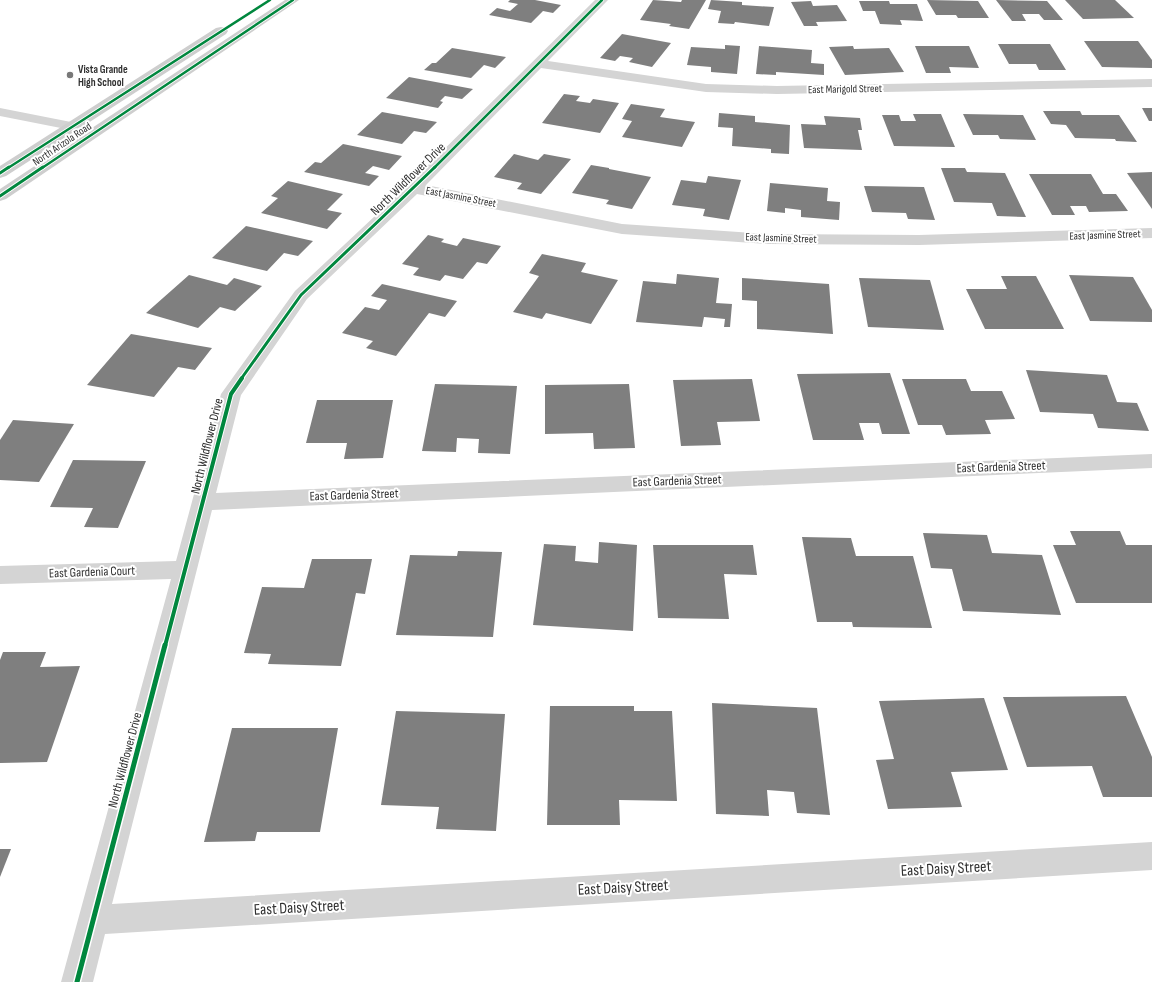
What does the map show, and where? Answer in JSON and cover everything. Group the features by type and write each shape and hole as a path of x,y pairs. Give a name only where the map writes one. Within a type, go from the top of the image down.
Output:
{"street":[{"name":"North Arizola Road","path":"0,173 71,126 270,0"},
{"name":"North Arizola Road","path":"0,196 293,0"},
{"name":"North Wildflower Drive","path":"77,982 230,394 301,295 414,188 602,0"},
{"name":"East Marigold Street","path":"539,64 706,88 777,90 1152,84"},
{"name":"East Jasmine Street","path":"414,188 622,229 769,238 920,240 1152,233"},
{"name":"East Gardenia Street","path":"202,502 1152,461"},
{"name":"East Gardenia Court","path":"0,575 185,570"},
{"name":"East Daisy Street","path":"93,920 1152,856"}],"lane":[{"path":"0,112 71,126"}],"building":[{"path":"510,0 535,0 561,5 553,13 543,11 531,23 489,15 497,8 510,11 518,4 508,2"},
{"path":"653,0 681,2 682,0 706,0 689,29 669,26 671,24 640,20"},
{"path":"711,0 742,2 742,5 774,7 769,26 735,22 734,24 718,23 721,11 708,9"},
{"path":"927,0 978,1 989,18 958,18 956,15 936,15"},
{"path":"996,0 1047,1 1063,20 1044,20 1039,14 1022,14 1026,21 1012,21"},
{"path":"1065,0 1115,0 1134,18 1083,19"},
{"path":"811,1 813,6 837,5 847,21 816,22 818,26 804,26 791,2"},
{"path":"859,1 889,1 890,4 917,4 923,21 900,20 902,25 880,24 875,11 863,11"},
{"path":"622,34 671,43 652,67 629,62 633,58 620,56 615,61 600,58"},
{"path":"1084,41 1138,41 1152,60 1152,68 1102,67"},
{"path":"998,44 1050,44 1066,70 1039,70 1036,64 1009,64"},
{"path":"725,45 740,46 737,74 711,72 711,67 687,65 691,47 725,49"},
{"path":"759,46 812,50 811,63 824,64 824,75 776,72 776,75 756,74"},
{"path":"853,46 854,49 889,48 904,72 845,75 829,47"},
{"path":"915,46 969,46 979,68 949,67 951,73 926,73"},
{"path":"452,48 506,57 495,68 484,65 471,78 424,70 432,63 436,63"},
{"path":"409,77 473,89 462,99 445,96 440,101 443,102 438,108 386,98"},
{"path":"564,94 580,96 576,101 590,103 593,99 619,103 600,133 542,123"},
{"path":"631,104 665,109 660,117 695,122 682,147 622,137 632,121 622,119"},
{"path":"1142,108 1152,108 1152,121 1149,121"},
{"path":"1043,111 1080,111 1082,115 1119,115 1137,142 1116,141 1115,139 1075,138 1066,125 1051,124"},
{"path":"382,112 437,122 426,133 414,131 402,144 357,135"},
{"path":"719,113 755,116 755,122 790,125 789,154 771,153 771,149 732,146 733,128 718,127"},
{"path":"913,114 941,114 955,147 894,146 882,115 899,115 901,121 916,121"},
{"path":"963,114 1023,115 1036,140 1000,139 998,135 973,135"},
{"path":"824,116 860,118 862,130 858,130 862,150 804,148 801,124 826,125"},
{"path":"343,144 402,156 389,170 373,166 365,173 379,176 369,186 304,172 315,162 321,163"},
{"path":"514,154 538,160 544,154 571,159 541,194 517,189 522,183 494,177"},
{"path":"591,165 651,177 632,209 606,204 609,200 572,193"},
{"path":"941,168 965,168 967,172 1005,173 1026,217 997,216 992,203 954,202"},
{"path":"1152,172 1152,209 1127,173"},
{"path":"1029,174 1091,174 1103,194 1116,194 1128,211 1089,212 1086,206 1070,206 1075,215 1052,215"},
{"path":"708,176 741,180 729,220 703,216 705,209 672,205 681,180 706,183"},
{"path":"288,181 343,194 327,210 342,213 327,229 261,213 278,198 271,196"},
{"path":"770,183 828,188 827,201 840,202 839,220 801,217 801,210 785,208 785,213 767,211"},
{"path":"864,186 924,187 935,220 908,219 906,213 872,212"},
{"path":"246,226 313,241 298,256 284,253 267,271 212,258"},
{"path":"428,235 444,239 441,242 457,246 463,238 501,246 487,264 477,262 463,279 445,275 440,281 413,275 419,268 402,264"},
{"path":"542,254 586,263 581,272 618,280 591,324 546,313 542,319 513,312 539,276 529,273"},
{"path":"677,274 719,278 716,303 732,304 730,327 724,327 725,319 704,317 702,327 636,322 643,281 676,284"},
{"path":"189,275 227,285 234,278 262,286 235,311 220,307 198,328 146,313"},
{"path":"1069,275 1133,277 1152,310 1152,322 1090,321"},
{"path":"1001,276 1036,276 1064,329 985,329 966,289 1007,289"},
{"path":"742,278 829,284 833,334 757,329 757,301 742,300"},
{"path":"859,278 930,280 944,330 868,327"},
{"path":"382,284 457,301 445,317 429,313 396,356 366,348 373,341 342,333 365,307 379,310 387,300 371,296"},
{"path":"131,334 212,348 195,370 178,367 154,397 87,385"},
{"path":"1026,370 1107,375 1117,402 1137,403 1149,431 1098,428 1093,414 1040,412"},
{"path":"890,373 910,434 882,434 879,423 859,423 864,440 813,440 797,374"},
{"path":"752,379 760,421 717,422 721,445 681,446 673,380"},
{"path":"902,379 966,379 971,391 1002,391 1015,419 985,420 991,434 946,435 942,425 918,425"},
{"path":"435,384 517,386 510,454 478,453 479,439 457,438 456,452 422,451"},
{"path":"629,384 635,448 594,449 593,433 545,434 545,385"},
{"path":"317,400 393,400 383,458 344,459 347,443 306,443"},
{"path":"13,420 74,424 39,482 0,480 0,440"},
{"path":"73,460 146,461 118,528 84,527 93,508 50,507"},
{"path":"1070,531 1120,531 1126,545 1152,545 1152,603 1076,603 1053,545 1076,545"},
{"path":"923,533 987,535 992,553 1042,555 1061,615 963,611 952,569 931,568"},
{"path":"802,537 851,538 856,556 913,556 932,628 853,627 852,622 817,622"},
{"path":"599,542 637,545 633,631 533,625 544,544 576,546 575,561 598,563"},
{"path":"653,545 753,545 757,575 724,574 729,619 658,618"},
{"path":"458,551 502,552 493,637 396,635 410,555 457,556"},
{"path":"312,559 372,559 365,594 356,593 341,666 268,664 271,654 244,653 262,587 304,588"},
{"path":"3,652 46,652 40,667 80,666 47,762 0,763 0,660"},
{"path":"1126,696 1152,757 1152,797 1103,797 1092,766 1027,767 1003,697"},
{"path":"984,698 1008,770 951,772 962,807 888,809 876,760 894,759 879,701"},
{"path":"712,703 817,708 830,815 797,813 794,792 767,790 769,816 716,814"},
{"path":"550,706 634,706 634,711 672,711 677,801 619,800 620,825 547,825"},
{"path":"396,711 505,714 496,831 436,829 439,807 381,805"},
{"path":"232,728 338,728 320,832 257,832 255,841 204,842"},
{"path":"0,849 11,849 0,877"}],"cycle path":[{"path":"0,173 270,0"},
{"path":"0,196 293,0"},
{"path":"77,982 231,394 301,295 414,188 602,0"}],"place":[{"name":"Vista Grande High School","path":"70,75"}]}
